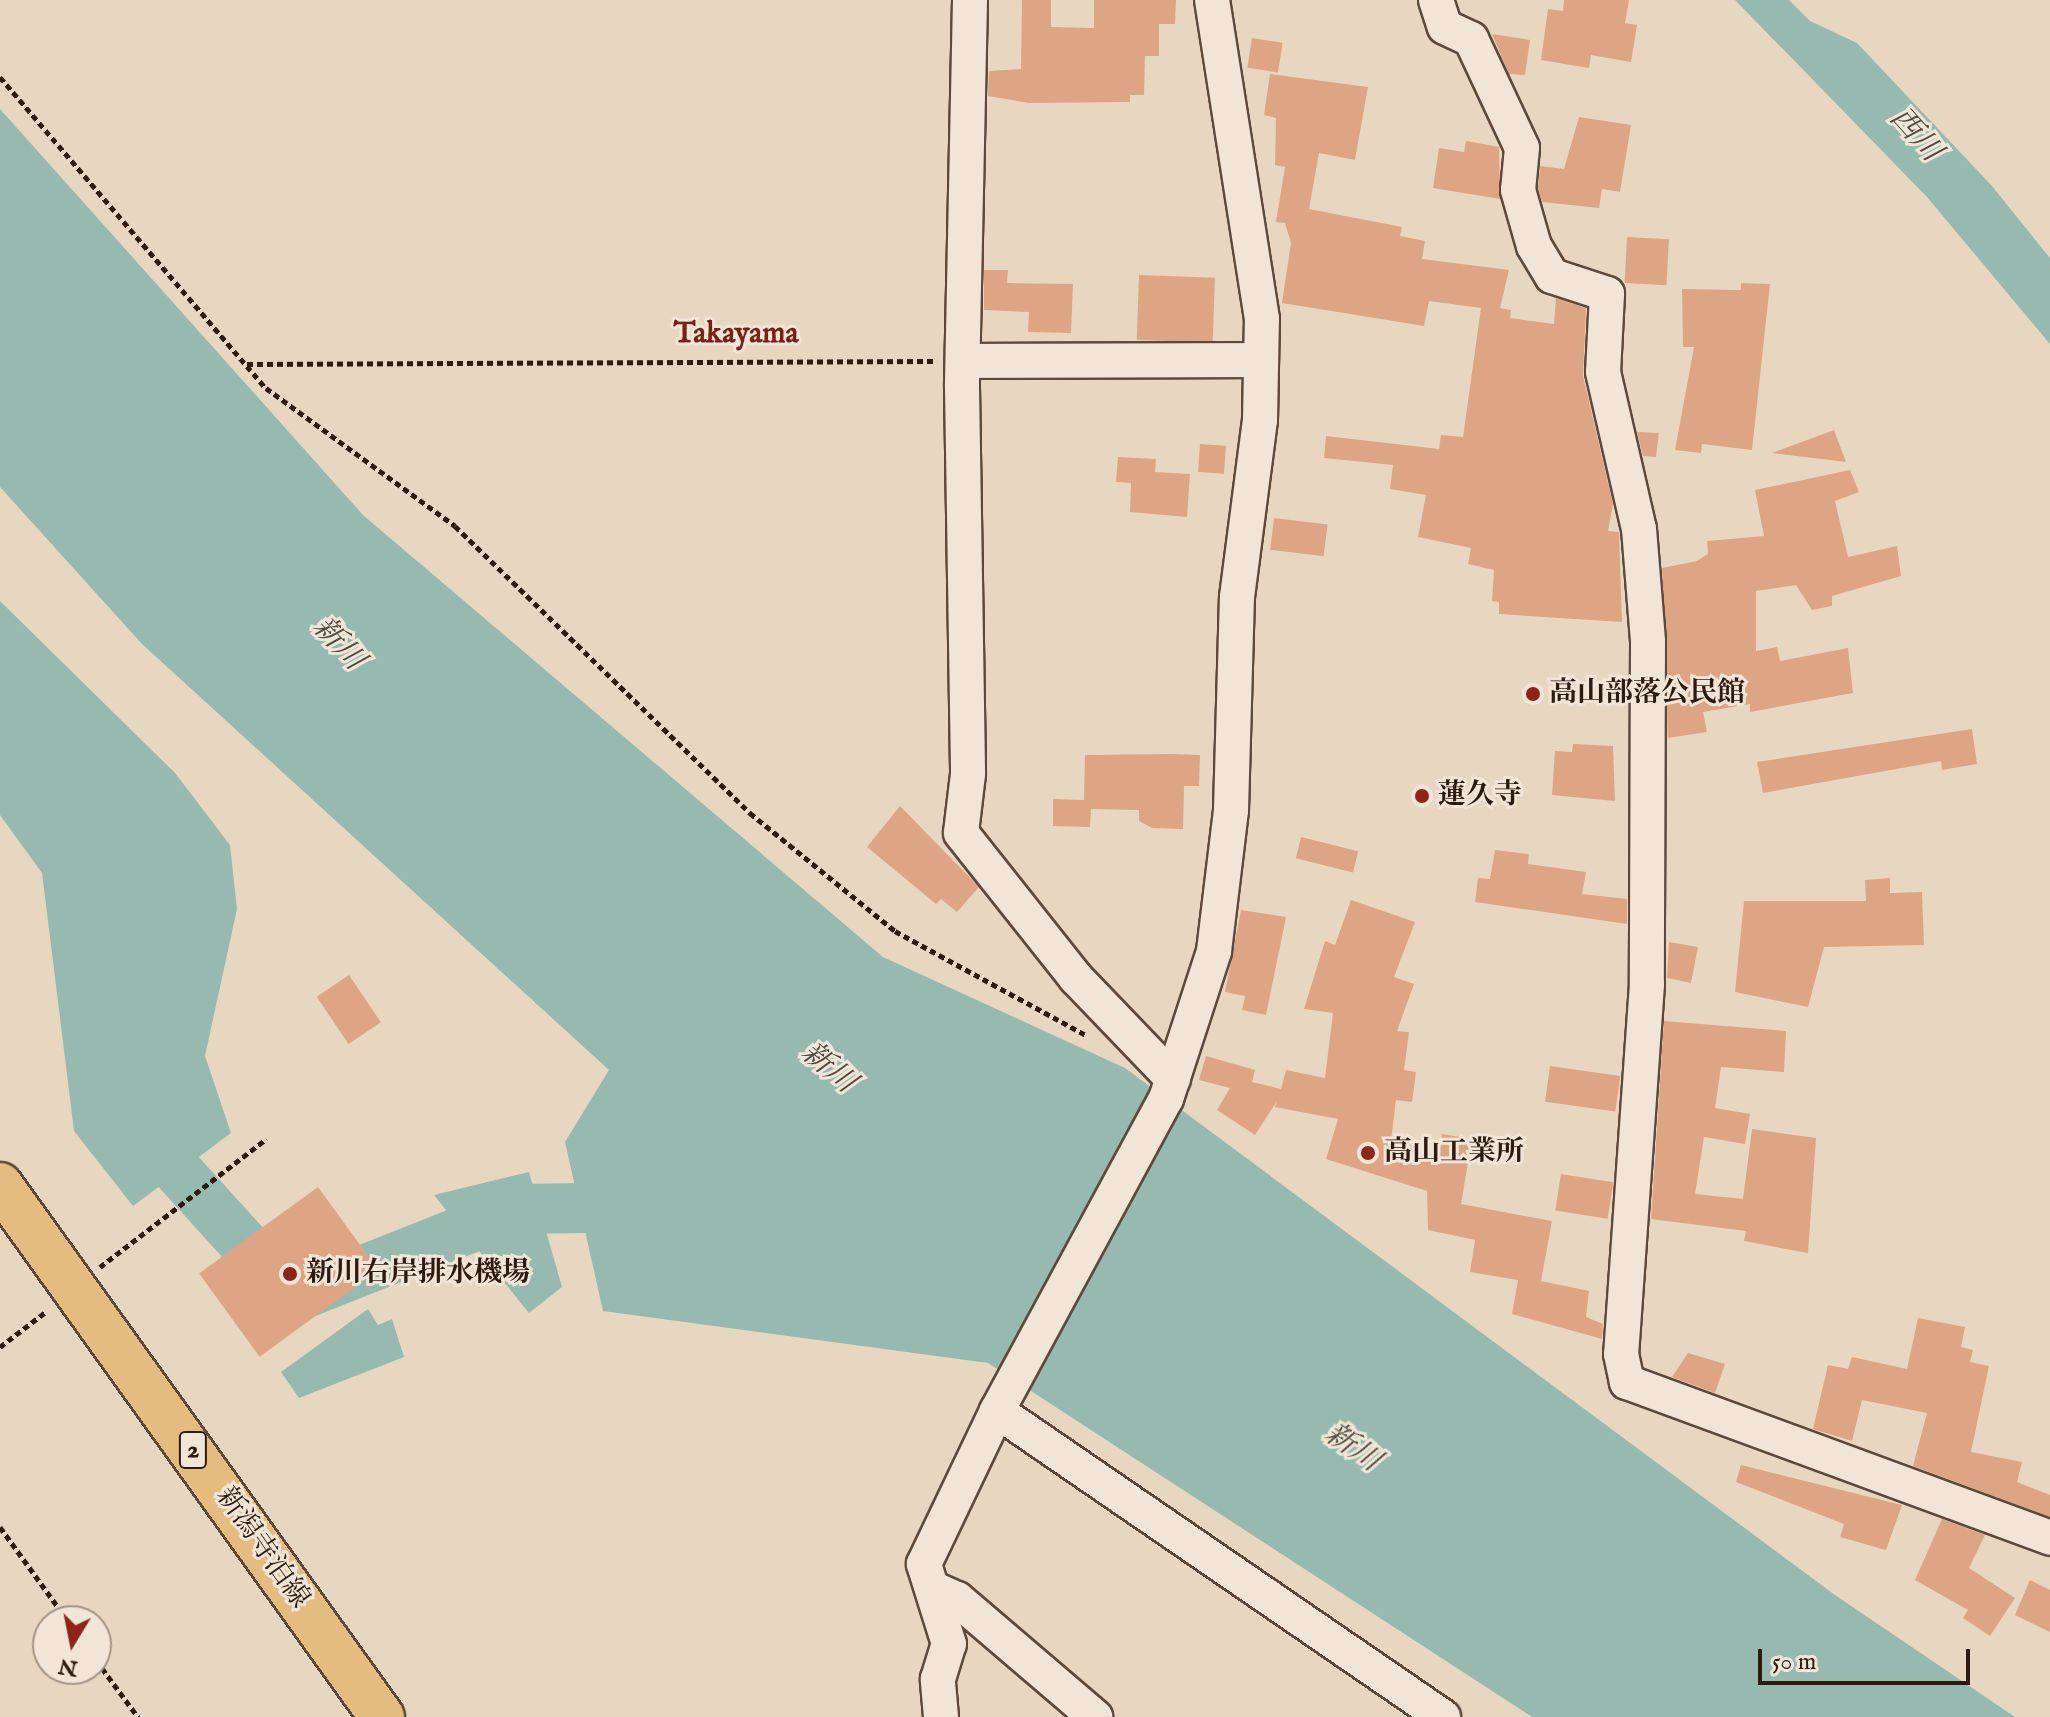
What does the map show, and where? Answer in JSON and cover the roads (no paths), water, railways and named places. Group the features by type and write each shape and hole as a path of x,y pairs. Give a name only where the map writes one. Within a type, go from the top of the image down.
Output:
{"main road":[{"name":"新潟寺泊線","path":"0,1185 74,1283 382,1717"}],"street":[{"path":"970,0 966,361 968,774 961,833 1076,978 1170,1089"},
{"path":"941,1717 938,1679 949,1644 928,1576 997,1411 1170,1089 1214,951 1229,826 1237,597 1260,420 1257,268 1212,0"},
{"path":"1436,0 1445,27 1471,39 1522,148 1518,190 1534,246 1552,276 1607,294 1603,372 1639,529 1648,642 1647,984 1621,1354 1627,1382 2050,1538"},
{"path":"966,361 1258,360"},
{"path":"997,1411 1443,1717"},
{"path":"928,1576 1095,1717"}],"water":[{"name":"西川","path":"1735,0 1789,0 1810,21 1857,43 1992,186 2050,258 2050,344 1927,197"},
{"name":"新川","path":"0,109 363,515 883,957 1125,1068 1835,1595 2015,1717 1532,1717 988,1363 603,1311 565,1142 609,1070 142,644 0,487"},
{"path":"0,601 175,773 230,845 237,909 205,1056 231,1133 133,1206 74,1131 42,873 0,815"},
{"path":"529,1172 562,1287 529,1313 434,1195"},
{"path":"368,1309 378,1325 392,1319 404,1357 299,1398 281,1372"}],"waterway":[{"path":"153,1111 157,1148 293,1298 518,1209 648,1207"}],"place":[{"name":"高山部落公民館","path":"1533,694"},
{"name":"蓮久寺","path":"1422,796"},
{"name":"高山工業所","path":"1368,1153"},
{"name":"新川右岸排水機場","path":"290,1274"}],"district":[{"name":"Takayama","path":"736,334"}]}
